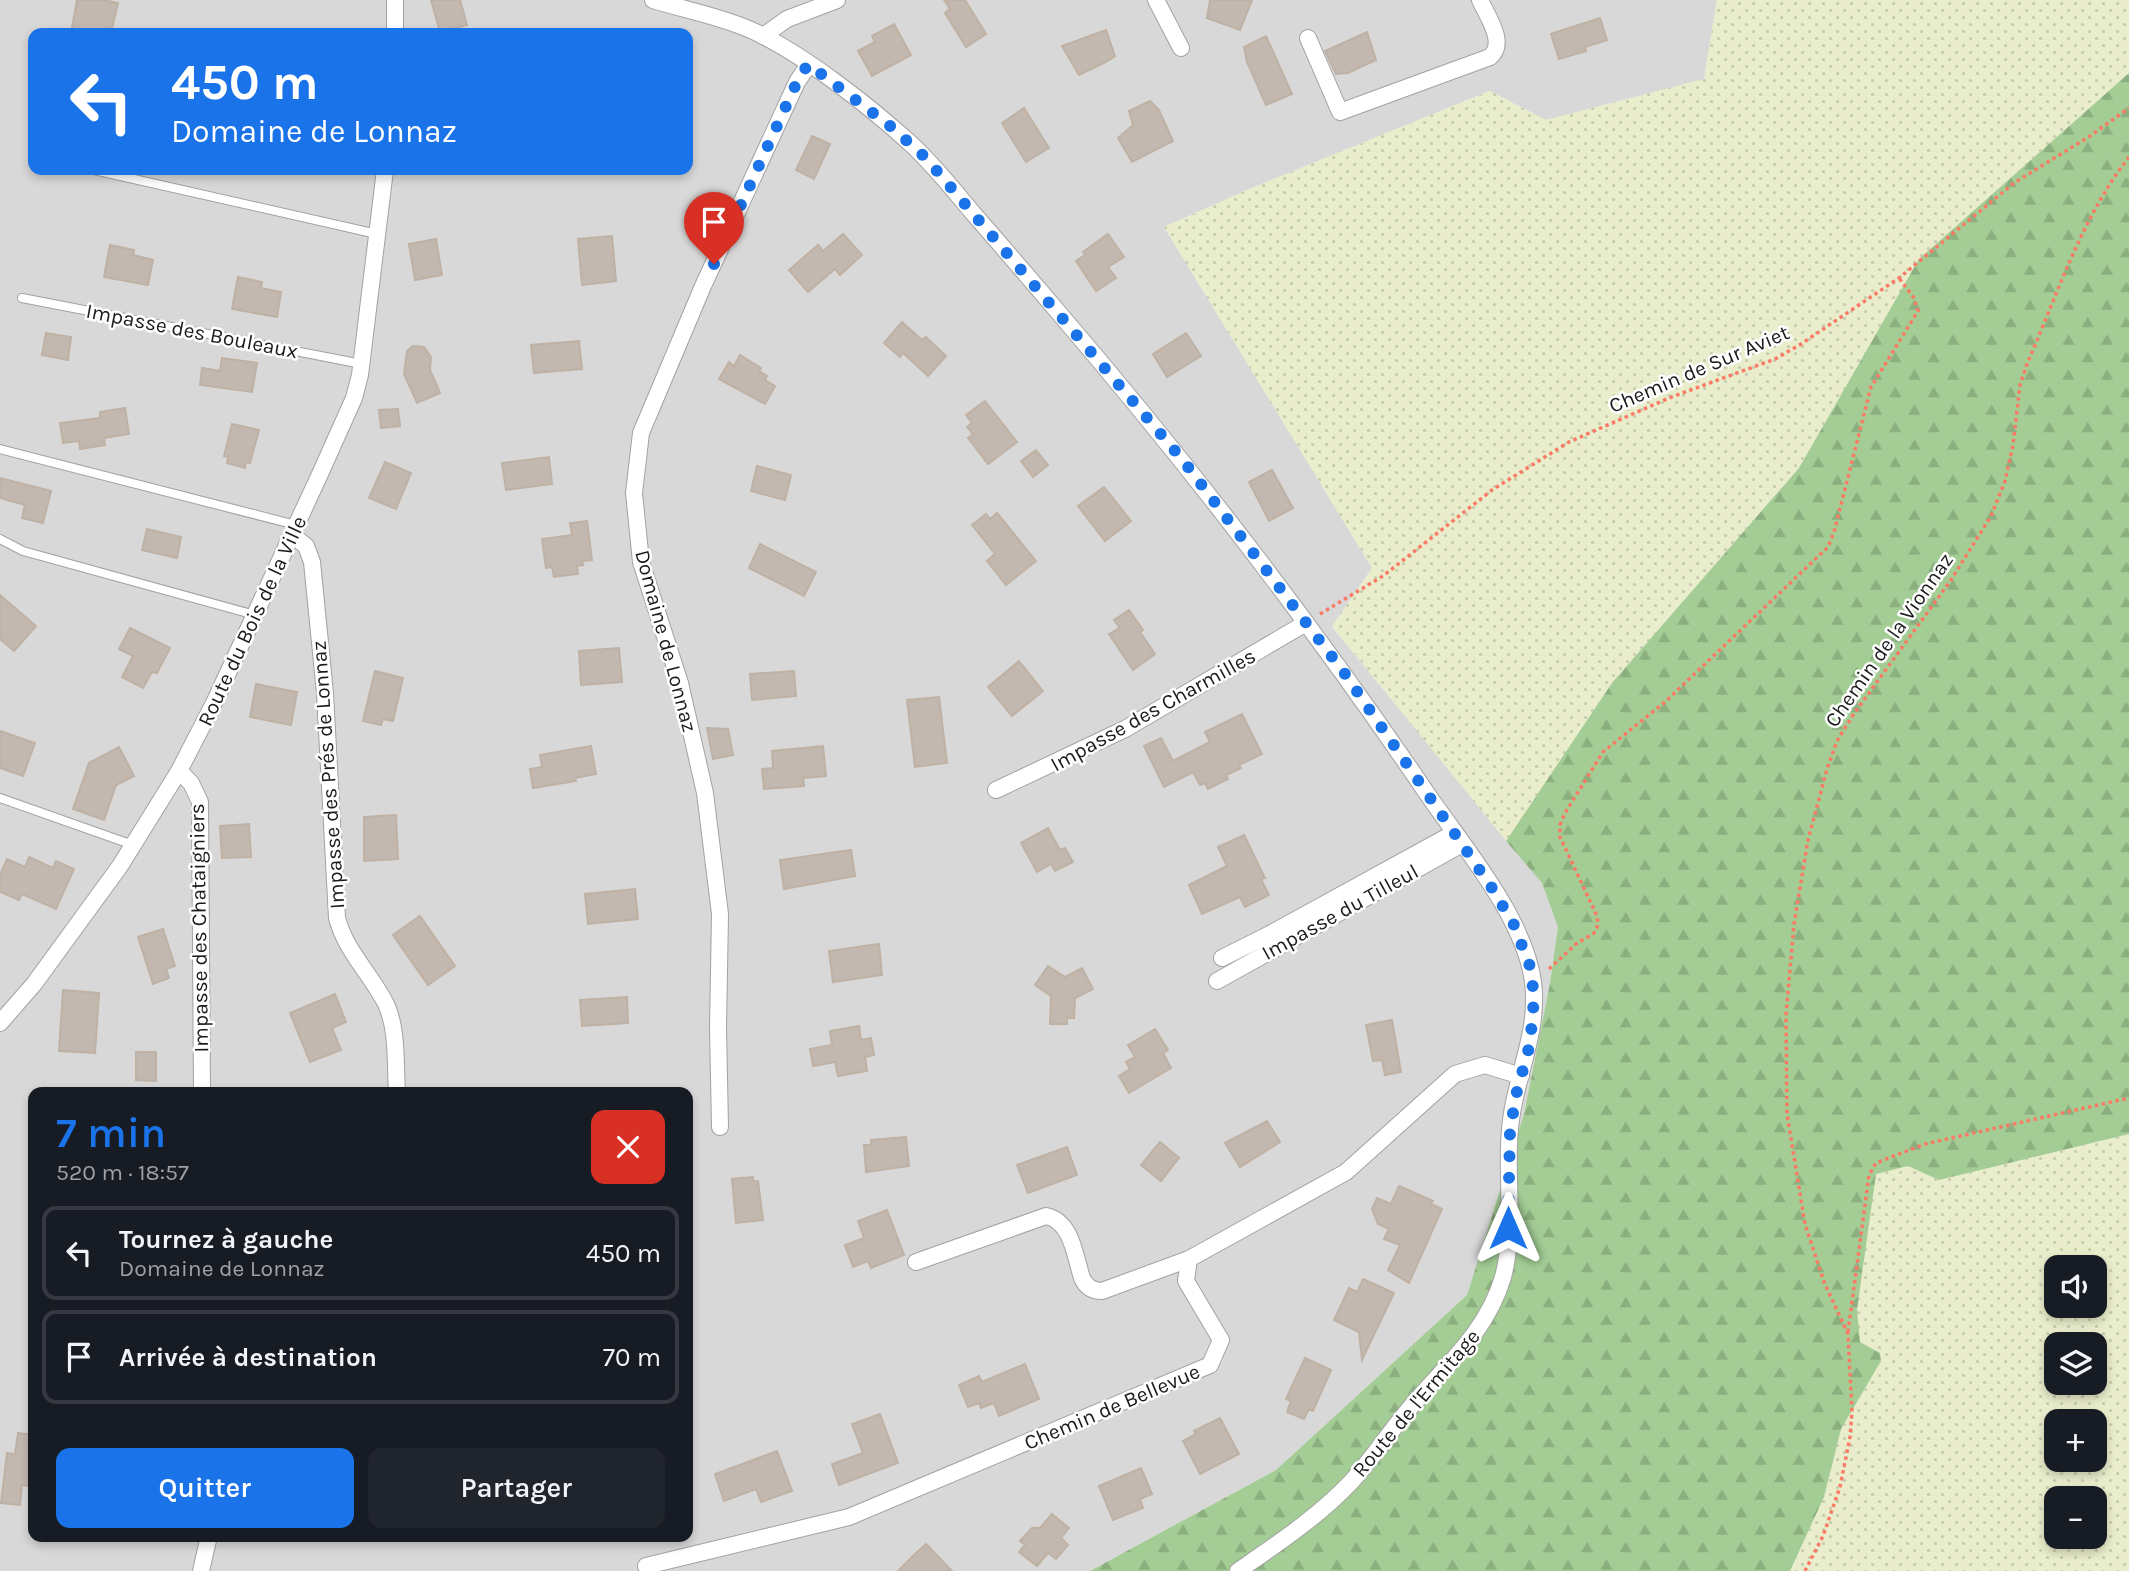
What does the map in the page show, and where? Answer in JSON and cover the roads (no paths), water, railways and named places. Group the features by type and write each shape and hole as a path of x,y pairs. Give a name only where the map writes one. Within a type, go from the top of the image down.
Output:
{"street":[{"path":"395,0 395,28"},
{"name":"Route de l'Ermitage","path":"653,0 730,22 763,36 808,64 889,125 939,173 1154,424 1307,623 1458,839 1514,925 1526,954 1533,984 1532,1030 1510,1131 1507,1252 1503,1274 1486,1317 1460,1354 1415,1402 1347,1486 1310,1519 1238,1571"},
{"path":"763,36 787,19 837,0"},
{"path":"1157,0 1181,48"},
{"path":"1308,38 1340,112 1490,57 1496,50 1497,41 1480,0"},
{"name":"Domaine de Lonnaz","path":"720,1127 720,914 705,793 680,683 641,562 634,494 641,433 703,286 797,82 808,64"},
{"name":"Route du Bois de la Ville","path":"3,1016 64,945 134,845 179,771 214,703 354,398 362,364 384,175"},
{"name":"Impasse des Prés de Lonnaz","path":"294,530 306,546 312,562 325,693 337,918 345,943 379,992 390,1017 397,1087"},
{"name":"Impasse des Charmilles","path":"996,790 1125,729 1307,623"},
{"name":"Impasse des Chataigniers","path":"179,771 191,783 200,802 202,1087"},
{"path":"1222,958 1458,839"},
{"name":"Impasse du Tilleul","path":"1217,981 1458,839"},
{"path":"916,1262 1046,1216 1057,1219 1066,1228 1082,1278 1090,1288 1102,1290 1189,1259 1346,1172 1455,1073 1485,1065 1521,1076"},
{"name":"Chemin de Bellevue","path":"646,1566 849,1517 1210,1365 1220,1340 1186,1281 1189,1259"},
{"path":"201,1571 208,1542"}],"lane":[{"path":"116,175 377,234"},
{"name":"Impasse des Bouleaux","path":"22,298 362,364"},
{"path":"0,449 294,530"},
{"path":"0,539 23,551 255,615"},
{"path":"0,798 134,845"}]}
